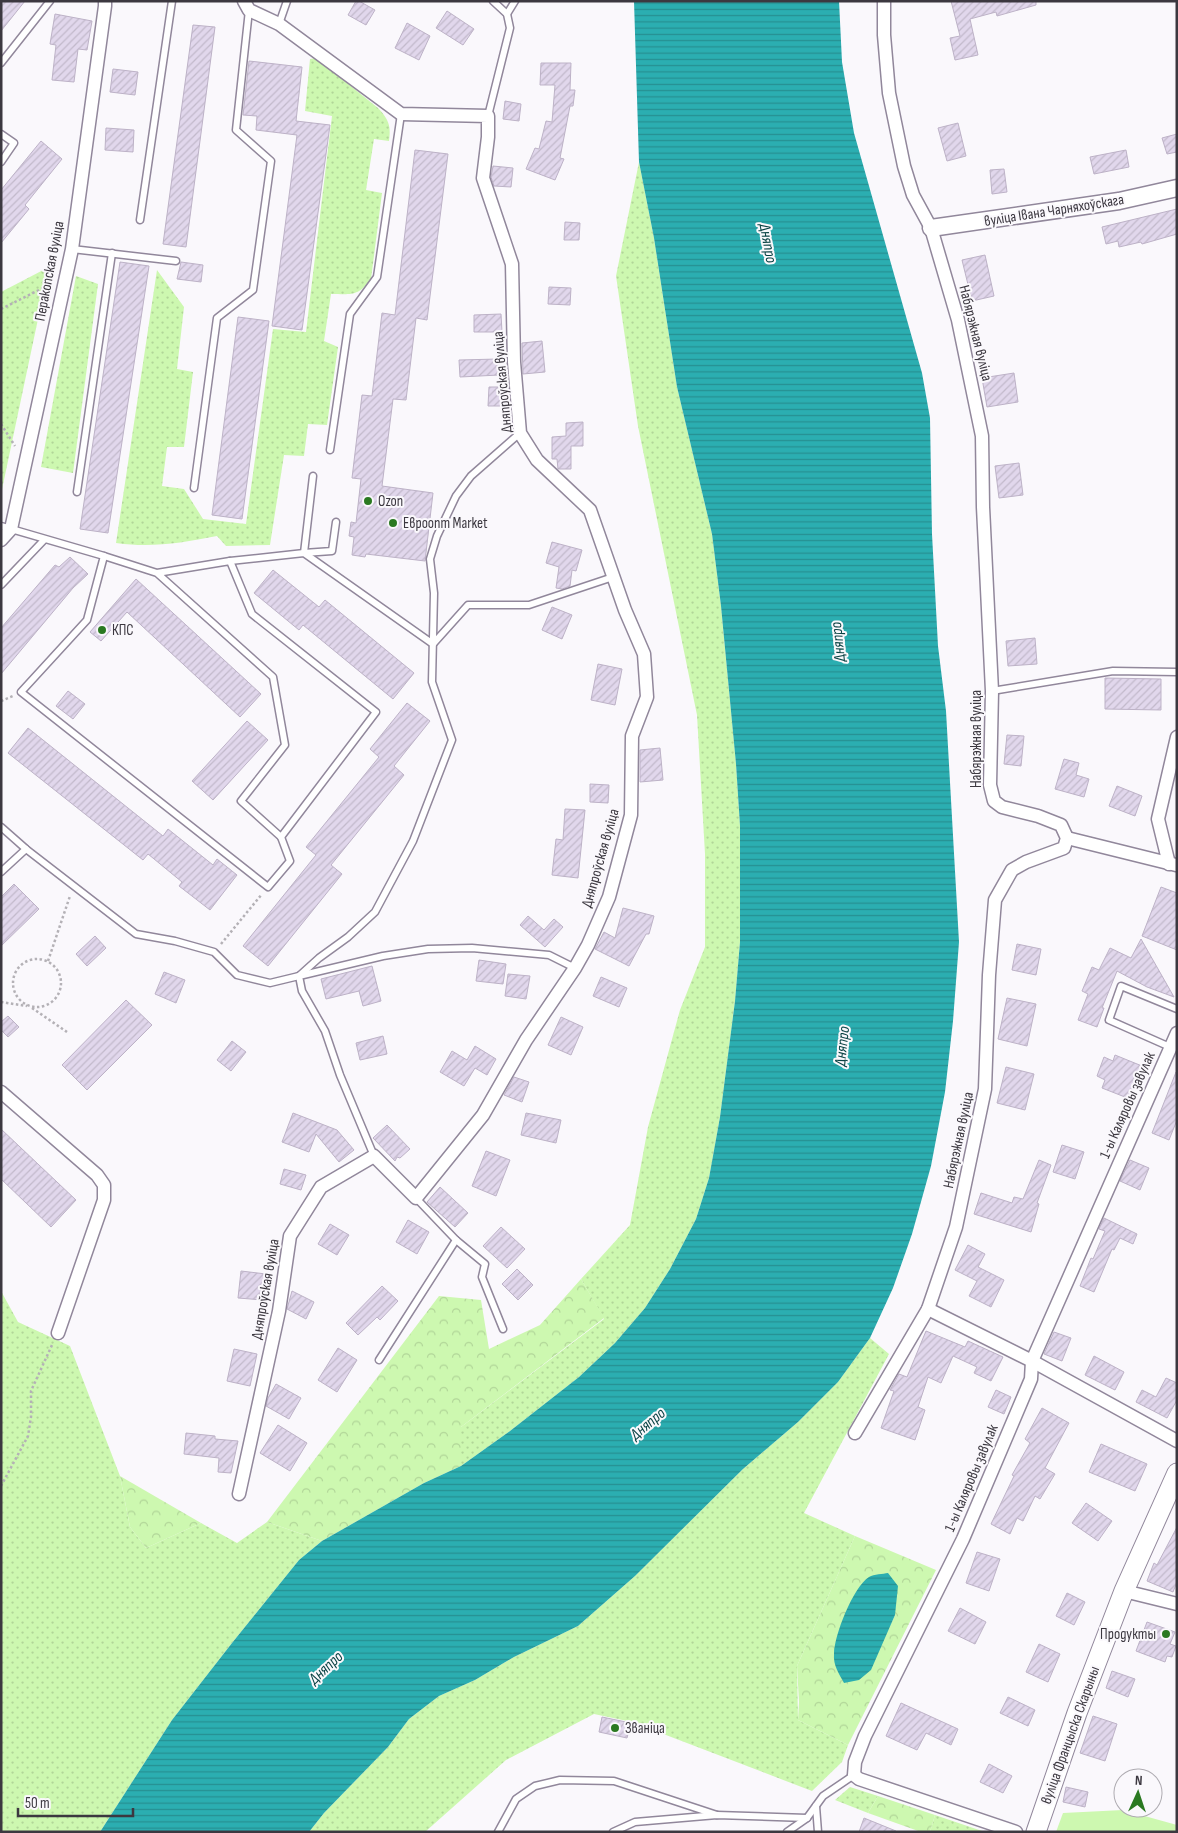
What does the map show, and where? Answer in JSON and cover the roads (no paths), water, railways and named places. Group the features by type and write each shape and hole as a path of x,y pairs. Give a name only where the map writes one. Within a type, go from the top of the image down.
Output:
{"main road":[{"name":"вуліца Францыска Скарыны","path":"1036,1832 1077,1713 1124,1591 1177,1472"}],"street":[{"name":"Перакопская вуліца","path":"1,540 26,462 72,248 106,6 105,1"},
{"name":"Набярэжная вуліца","path":"856,1433 928,1309 956,1227 986,1089 989,975 995,900 1012,870 1026,862 1064,848 1067,838 1061,825 1038,816 1002,807 994,801 990,785 992,691 983,507 982,436 958,320 931,228 913,195 902,157 889,93 884,35 884,1"},
{"path":"247,5 279,24 401,114 488,116"},
{"name":"Дняпроўская вуліца","path":"416,1198 483,1115 526,1040 588,945 609,896 631,815 632,736 647,697 644,654 613,577 590,510 537,460 520,433 514,362 512,264 483,178 488,137 488,116"},
{"name":"вуліца Івана Чарняхоўскага","path":"931,228 1119,201 1177,188"},
{"path":"1173,865 1158,819 1177,737"},
{"path":"1067,838 1173,865"},
{"name":"1-ы Каляровы завулак","path":"854,1775 855,1762 865,1736 970,1521 1031,1379 1032,1361 1177,1033"},
{"path":"1,1092 98,1175 104,1185 104,1200 58,1333"},
{"path":"374,1156 416,1198"},
{"name":"Дняпроўская вуліца","path":"239,1494 279,1311 290,1236 321,1186 374,1156"},
{"path":"928,1309 1032,1361 1177,1440"},
{"path":"1124,1591 1177,1604"},
{"path":"854,1775 859,1779 1016,1832"}],"lane":[{"path":"1,63 50,1"},
{"path":"140,220 172,1"},
{"path":"279,24 287,1"},
{"path":"488,116 510,28 507,14 493,1"},
{"path":"507,14 515,1"},
{"path":"194,488 217,318 252,290 271,161 236,130 247,5"},
{"path":"330,450 350,314 377,277 401,114"},
{"path":"1,134 14,143 1,162"},
{"path":"72,248 176,261"},
{"path":"77,492 112,253"},
{"path":"299,976 319,958 348,937 375,912 413,841 452,740 432,682 434,593 430,559 437,536 456,496 471,476 520,433"},
{"path":"304,553 312,476"},
{"path":"157,574 230,561 332,551 336,522"},
{"path":"6,528 104,556 157,574 273,677 285,745 241,801 281,837 290,861 268,887 21,692 87,620 104,556"},
{"path":"1,586 44,540"},
{"path":"304,553 433,644"},
{"path":"230,561 252,614 376,712 281,837"},
{"path":"433,644 468,605 529,606 613,577"},
{"path":"992,691 1113,671 1177,672"},
{"path":"1,827 26,849 136,934 176,941 214,952 237,975 270,983 383,956 428,949 472,948 549,955 574,968"},
{"path":"1,872 26,849"},
{"path":"299,976 302,991 325,1030 340,1075 374,1156"},
{"path":"1170,1047 1109,1020 1121,986 1177,1009"},
{"path":"416,1198 456,1240 485,1264 482,1277 503,1329"},
{"path":"379,1360 456,1240"},
{"path":"787,1832 807,1818 823,1796 854,1775"},
{"path":"498,1832 516,1799 535,1786 560,1780 614,1781 717,1815"},
{"path":"816,1806 818,1832"},
{"path":"613,1832 636,1822 717,1815 807,1818"}],"water":[{"name":"Дняпро","path":"634,1 839,1 842,62 854,133 922,373 930,418 932,534 938,646 946,711 959,942 945,1092 931,1166 912,1234 893,1288 870,1338 838,1382 798,1422 743,1469 635,1576 578,1626 514,1657 475,1680 439,1696 409,1719 388,1747 324,1813 309,1832 100,1832 172,1720 299,1560 322,1541 424,1483 461,1466 510,1431 579,1377 615,1343 645,1308 670,1269 696,1219 709,1178 720,1117 735,1001 740,942 740,826 721,606 712,534 677,387 654,238 639,162"},
{"path":"888,1573 898,1586 895,1615 871,1670 859,1680 844,1683 835,1666 834,1658 841,1624 851,1601 863,1582 871,1576"}],"place":[{"name":"Ozon","path":"368,501"},
{"name":"Евроопт Market","path":"393,523"},
{"name":"КПС","path":"102,630"},
{"name":"Продукты","path":"1166,1634"},
{"name":"Званіца","path":"615,1728"}]}
